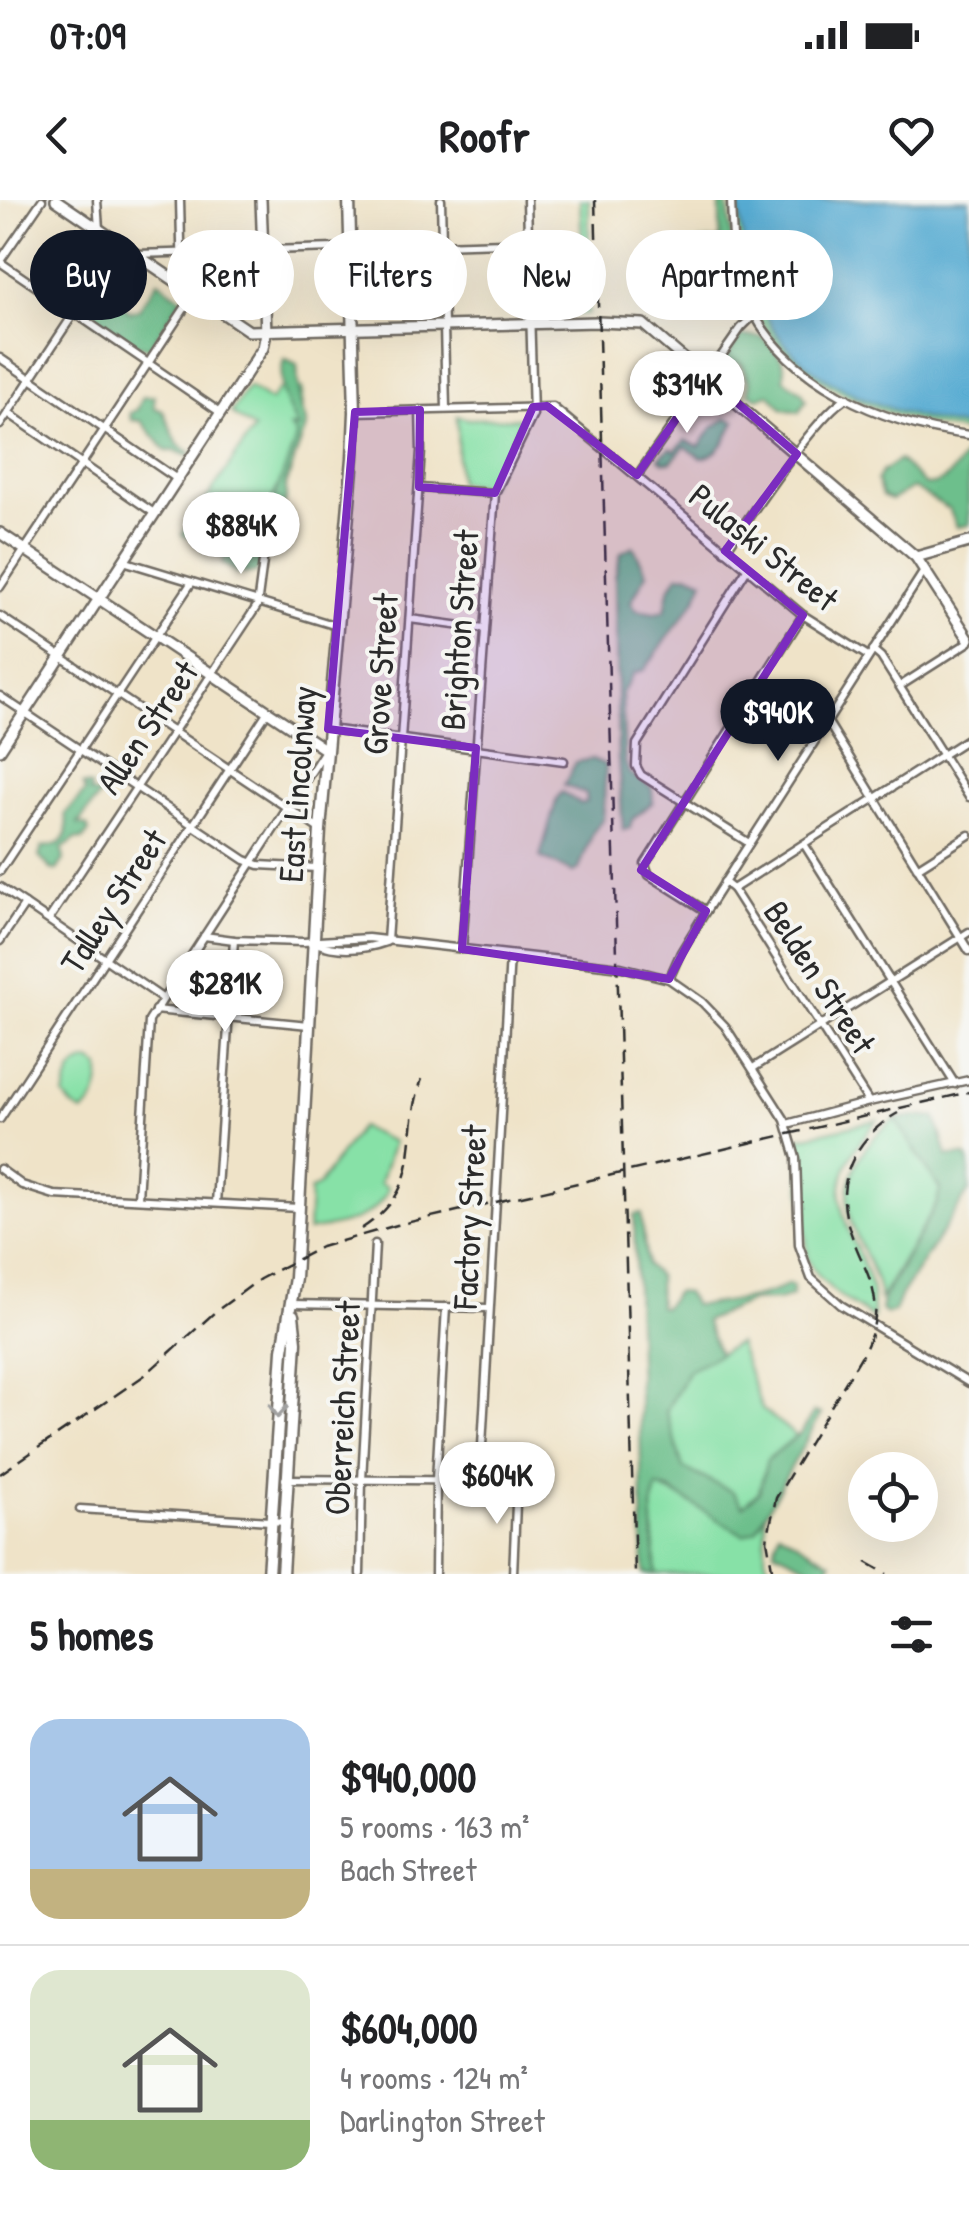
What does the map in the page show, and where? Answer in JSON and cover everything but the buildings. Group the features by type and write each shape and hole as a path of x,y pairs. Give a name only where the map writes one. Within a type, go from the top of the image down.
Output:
{"main road":[{"name":"East Lincolnway","path":"350,200 351,230"},
{"name":"East Lincolnway","path":"268,1574 283,1350 292,1304 299,1208 317,868 355,412 353,320"},
{"name":"East Lincolnway","path":"282,1574 296,1342 292,1304"}],"street":[{"path":"30,283 0,262 42,200"},
{"path":"56,200 99,229"},
{"path":"97,200 99,229"},
{"path":"180,200 181,230"},
{"path":"261,200 262,230"},
{"path":"441,200 442,230"},
{"name":"Brighton Street","path":"527,200 531,230"},
{"path":"731,200 733,230"},
{"path":"0,426 71,320"},
{"path":"84,320 221,413"},
{"path":"0,587 177,320"},
{"path":"232,320 263,348"},
{"path":"0,750 263,348 265,320"},
{"path":"444,320 446,409"},
{"name":"Brighton Street","path":"462,949 494,493 532,420 530,320"},
{"path":"741,328 743,320"},
{"path":"636,476 750,320"},
{"path":"759,320 792,359 846,398 907,423 969,435"},
{"path":"249,332 617,322 650,328 916,557 969,641 900,686"},
{"path":"0,358 177,479"},
{"path":"835,406 836,392"},
{"path":"725,552 797,454 835,406 846,398"},
{"name":"Pulaski Street","path":"355,412 547,406 558,411 803,615 871,653"},
{"name":"Grove Street","path":"388,942 419,488 420,410"},
{"path":"8,413 154,514"},
{"path":"419,488 494,493"},
{"path":"0,532 326,750 154,1010 147,1036 138,1198"},
{"path":"916,557 969,542"},
{"name":"Allen Street","path":"49,920 257,606 264,554"},
{"path":"123,561 337,626"},
{"path":"747,569 636,747 637,771 749,843"},
{"path":"670,980 681,952 724,882 924,571"},
{"path":"0,871 192,582"},
{"path":"706,911 645,869 803,615"},
{"path":"0,616 320,830"},
{"path":"410,619 484,629"},
{"path":"871,653 900,686 969,797"},
{"path":"0,696 252,863 317,868"},
{"name":"Talley Street","path":"0,1118 268,712"},
{"path":"827,721 969,951"},
{"path":"328,729 564,761"},
{"path":"733,888 969,738"},
{"path":"918,868 969,835"},
{"path":"804,844 955,1084"},
{"name":"Belden Street","path":"724,882 733,888 870,1102"},
{"path":"0,887 162,998"},
{"path":"0,941 25,904"},
{"path":"752,1068 969,932"},
{"path":"204,936 314,942 368,938 588,964 670,980 719,1019 787,1124 796,1158 798,1245 811,1278 828,1297 969,1383"},
{"path":"216,1203 234,940"},
{"name":"Factory Street","path":"480,1481 510,955"},
{"path":"154,1010 309,1025"},
{"path":"787,1124 969,1080"},
{"path":"0,1170 22,1185 54,1195 299,1208"},
{"name":"Oberreich Street","path":"360,1574 375,1244"},
{"path":"292,1304 489,1308"},
{"path":"435,1574 446,1307"},
{"path":"274,1478 516,1481 514,1574"},
{"path":"80,1510 285,1522"}],"highlighted area":[{"path":"706,376 797,454 725,551 803,615 641,870 706,911 669,979 462,949 476,748 328,729 355,412 420,410 419,487 495,493 533,407 547,406 637,475"}],"green space":[{"path":"580,200 589,200 589,230 581,230"},
{"path":"720,200 727,200 731,230 720,230"},
{"path":"733,200 738,200 743,230 736,230"},
{"path":"158,281 167,287 168,320 150,348 93,320 147,320 147,297"},
{"path":"761,320 770,320 789,348 833,382 888,407 969,428 969,433 903,417 838,390 808,372"},
{"path":"741,336 762,337 779,356 784,379 802,392 806,401 799,412 783,409 769,394 758,398 749,393 741,364 726,365 724,362"},
{"path":"284,359 297,365 299,401 307,425 286,481 286,500 278,517 261,526 260,567 255,573 238,573 222,563 229,546 251,549 260,515 275,493 293,447 296,435 290,427 298,428 283,395"},
{"path":"248,387 270,401 279,389 302,389 295,458 283,492 264,518 260,558 182,535 254,429 231,413"},
{"path":"154,396 155,408 163,411 178,445 191,453 188,456 166,451 141,421 132,420 130,413 137,410 143,397"},
{"path":"457,416 520,418 488,486 458,482"},
{"path":"727,418 735,421 713,454 701,458 685,446 671,462 659,458 670,448 675,451 685,440 699,447 712,428"},
{"path":"968,451 969,525 957,527 949,509 913,488 891,500 882,496 877,480 899,460 925,485 933,484 951,474"},
{"path":"633,546 647,573 631,602 636,610 665,611 669,590 678,575 690,574 704,580 696,599 644,670 634,673 622,693 625,761 629,773 652,788 653,802 632,820 630,828 623,830 615,577 621,553"},
{"path":"592,759 606,765 603,819 593,832 579,869 573,872 540,857 562,792 581,804 587,802 586,794 564,785 576,762"},
{"path":"83,785 91,786 90,793 100,795 78,824 87,826 89,831 83,840 76,839 62,849 64,860 57,870 52,870 39,857 42,847 56,845 64,838 65,814 85,792"},
{"path":"90,1061 100,1067 99,1086 83,1112 64,1096 74,1069"},
{"path":"936,1118 947,1156 966,1156 969,1191 901,1295 894,1312 886,1314 881,1310 883,1299 937,1203 940,1189 895,1119"},
{"path":"895,1119 940,1189 937,1203 880,1299 873,1271 853,1227 848,1195 855,1166 863,1153"},
{"path":"877,1120 850,1158 841,1187 847,1228 870,1284 873,1318 828,1286 808,1259 797,1138"},
{"path":"360,1127 393,1142 380,1183 388,1188 366,1215 308,1231 310,1190 317,1187"},
{"path":"641,1213 647,1265 658,1277 659,1307 664,1307 675,1292 686,1293 694,1305 744,1299 788,1284 793,1286 792,1296 751,1301 705,1321 719,1354 689,1370 666,1411 683,1468 733,1492 743,1506 759,1492 767,1460 802,1432 814,1412 821,1414 756,1530 744,1535 669,1490 657,1487 652,1507 656,1574 644,1574 634,1215"},
{"path":"738,1343 762,1409 796,1436 767,1460 759,1492 743,1507 733,1492 683,1468 666,1411 689,1370"},
{"path":"657,1487 756,1530 765,1514 765,1556 770,1574 656,1574 652,1507"},
{"path":"779,1531 831,1562 825,1574 774,1550"}],"water":[{"path":"738,200 969,200 969,428 915,416 860,397 810,368 772,327 768,320 833,320 833,230 742,230"}],"railway":[{"path":"595,200 635,1574"},
{"path":"361,1229 382,1213 404,1179 422,1079"},
{"path":"0,1474 145,1375 215,1312 260,1279 321,1247 397,1225 969,1092"},
{"path":"773,1574 767,1540 776,1498 865,1350 872,1331 875,1299 844,1207 847,1174 871,1133 898,1113"},
{"path":"866,1562 887,1574"}]}
